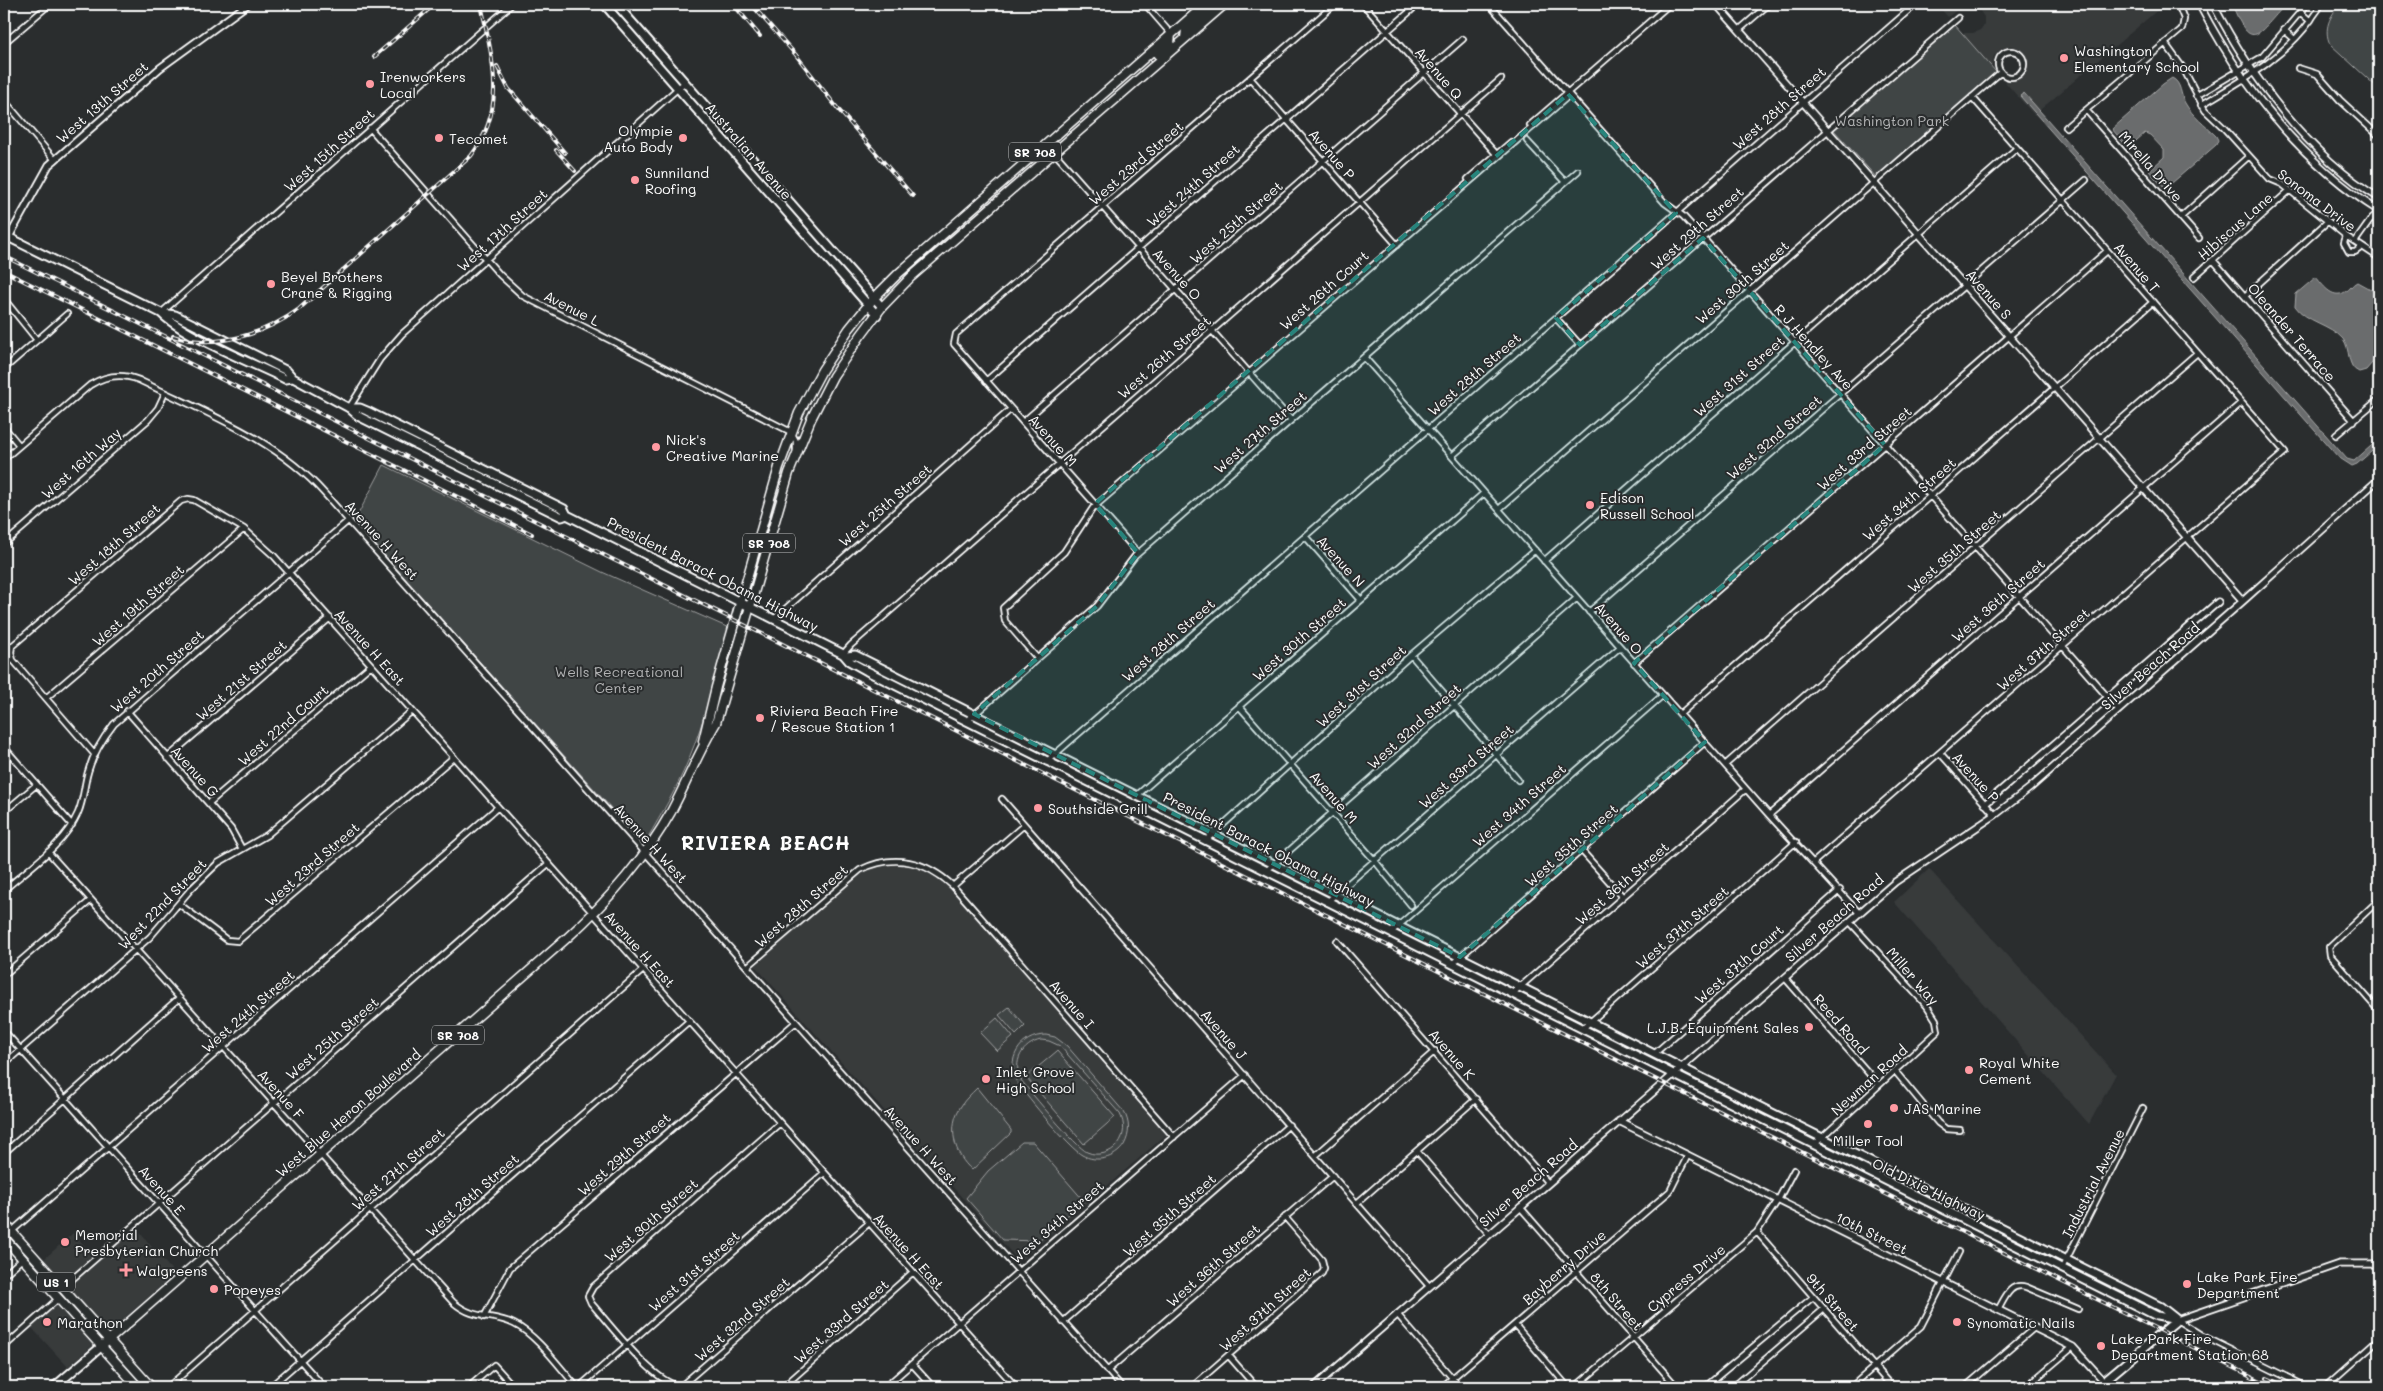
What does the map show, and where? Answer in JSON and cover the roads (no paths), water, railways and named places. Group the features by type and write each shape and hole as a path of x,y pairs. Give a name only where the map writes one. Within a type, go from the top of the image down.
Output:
{"main road":[{"name":"Australian Avenue","path":"604,4 877,314"},
{"name":"Australian Avenue","path":"616,4 882,307"},
{"name":"West Blue Heron Boulevard","path":"703,745 716,687 779,467 791,432 822,370 868,305 917,256 1206,4"},
{"path":"1185,38 1186,30 1215,4"},
{"name":"West Blue Heron Boulevard","path":"102,1346 594,914 645,852 674,806 703,745 716,723 796,456 810,419 833,376 882,307 929,261 1225,4"},
{"path":"1133,83 1133,77 1170,43 1171,34"},
{"name":"President Barack Obama Highway","path":"6,236 162,313 175,315 287,371 292,378 349,408 358,416 562,517 567,515 845,655 850,661 866,671 1046,762 1673,1074"},
{"name":"President Barack Obama Highway","path":"845,655 855,655 1680,1068"},
{"name":"Old Dixie Highway","path":"1680,1068 2161,1307 2177,1320"},
{"name":"Old Dixie Highway","path":"1673,1074 2157,1316 2177,1320"},
{"name":"US 1","path":"4,1223 151,1387"},
{"name":"US 1","path":"4,1238 138,1387"},
{"path":"2105,1384 2177,1320"},
{"path":"54,1387 102,1346"},
{"name":"10th Street","path":"2105,1384 2116,1387"}],"street":[{"path":"4,43 50,4"},
{"name":"West 13th Street","path":"4,246 6,236 44,172 55,160 160,68 248,4"},
{"name":"West 15th Street","path":"162,313 512,4"},
{"path":"1145,4 1171,34"},
{"name":"West 23rd Street","path":"954,340 956,334 1335,4"},
{"name":"Avenue Q","path":"1363,4 1497,156"},
{"name":"R J Hendley Ave","path":"1488,4 1665,203 1676,213 1684,216 2119,710"},
{"name":"West 26th Court","path":"1037,658 1005,621 1002,608 1064,552 1081,523 1096,505 1670,4"},
{"name":"Avenue S","path":"1716,4 2243,601"},
{"path":"1739,30 1769,4"},
{"name":"West 28th Street","path":"1046,762 1916,4"},
{"path":"2066,127 2183,26 2184,16 2178,4"},
{"path":"2199,4 2244,80 2287,133 2324,170 2379,212 2372,218 2355,242"},
{"path":"2213,4 2248,66 2296,126 2332,161 2379,198"},
{"path":"2196,96 2239,72 2266,53 2307,4"},
{"path":"2201,105 2244,80 2298,38 2321,4"},
{"name":"West 24th Street","path":"986,381 1415,7"},
{"path":"2300,12 2308,19"},
{"name":"West 29th Street","path":"1452,456 1958,18"},
{"path":"2284,30 2292,37"},
{"name":"West 25th Street","path":"1023,422 1463,39"},
{"name":"Sonoma Drive","path":"2165,43 2183,68 2201,105 2267,176 2289,190 2346,236 2379,258"},
{"path":"2012,50 2021,55 2024,62 2021,72 2012,77 2001,72 1998,63 2003,53 2012,50"},
{"path":"2298,68 2317,74 2340,100 2379,136"},
{"name":"West 30th Street","path":"1499,509 2001,72"},
{"name":"Avenue P","path":"1250,78 1396,243"},
{"name":"West 26th Street","path":"845,655 851,645 1501,79"},
{"name":"West 17th Street","path":"349,408 372,368 390,346 685,82"},
{"path":"2214,86 2219,94"},
{"name":"Avenue T","path":"1972,98 2285,452"},
{"path":"4,100 55,160"},
{"name":"Mirella Drive","path":"2086,110 2199,238"},
{"name":"Avenue L","path":"370,128 486,259 523,296 791,432"},
{"path":"1527,141 1565,182"},
{"name":"Avenue O","path":"1046,143 1291,420"},
{"name":"West 31st Street","path":"1544,561 2017,148"},
{"path":"2181,217 2249,156"},
{"name":"West 27th Street","path":"967,721 1097,606 1138,553 1578,171"},
{"name":"West 32nd Street","path":"1589,612 2086,180"},
{"name":"Hibiscus Lane","path":"2194,276 2289,190"},
{"path":"2245,296 2327,222"},
{"path":"2346,236 2344,243 2349,252 2355,252 2362,247"},
{"name":"West 33rd Street","path":"1634,663 2107,251"},
{"name":"Oleander Terrace","path":"2213,260 2354,421"},
{"path":"4,300 37,340"},
{"name":"West 34th Street","path":"1680,714 2152,302"},
{"path":"4,369 66,314"},
{"path":"1556,318 1580,345"},
{"name":"Avenue M","path":"954,340 954,344 1138,553"},
{"name":"West 35th Street","path":"1725,765 2198,353"},
{"name":"Avenue O","path":"1364,357 1769,815 1796,842 1859,913"},
{"name":"Avenue H West","path":"19,446 90,385 104,378 117,376 136,379 276,450 315,483 1122,1387"},
{"name":"West 16th Way","path":"4,544 148,420 158,408 165,393"},
{"path":"2336,435 2379,399"},
{"name":"West 36th Street","path":"1769,815 2241,402"},
{"name":"West 25th Street","path":"774,619 1012,409"},
{"path":"4,427 19,446 4,459"},
{"path":"791,432 796,441 796,456"},
{"name":"West 37th Street","path":"1814,862 2285,452"},
{"name":"Silver Beach Road","path":"1314,1387 1488,1233 1895,882 1995,815 2030,788 2379,479"},
{"name":"West 30th Street","path":"1128,803 1484,493"},
{"name":"West 18th Street","path":"46,698 13,660 11,652 15,643 184,500 194,500 244,529"},
{"name":"West 20th Street","path":"4,890 48,852 72,825 79,811 88,772 108,731 127,711 349,520"},
{"name":"Avenue H East","path":"244,529 266,547 330,618 1016,1387"},
{"name":"West 19th Street","path":"46,698 244,529"},
{"name":"Avenue N","path":"1305,536 1361,600"},
{"name":"West 31st Street","path":"1205,841 1411,655 1535,550"},
{"name":"West 32nd Street","path":"1266,871 1577,598"},
{"name":"Silver Beach Road","path":"1985,804 2218,602"},
{"name":"West 21st Street","path":"167,758 330,618"},
{"name":"West 33rd Street","path":"1327,902 1620,647"},
{"path":"1411,655 1518,780"},
{"name":"West 22nd Court","path":"209,803 371,665"},
{"name":"West 34th Street","path":"1390,933 1663,695"},
{"path":"46,698 95,755"},
{"name":"Avenue M","path":"1239,706 1333,812 1411,905"},
{"name":"Avenue G","path":"127,711 231,829 242,849"},
{"name":"West 22nd Street","path":"4,1064 136,950 163,924 179,904 218,863 267,836 412,711"},
{"name":"West 35th Street","path":"1452,964 1705,742"},
{"path":"4,747 72,825"},
{"name":"Avenue P","path":"1940,753 1995,815"},
{"name":"West 23rd Street","path":"179,904 227,940 238,941 454,757"},
{"path":"4,812 36,784"},
{"name":"West 36th Street","path":"1512,994 1746,789"},
{"name":"Avenue J","path":"1002,799 1429,1286"},
{"name":"West 24th Street","path":"11,1232 498,807"},
{"path":"953,886 1024,825"},
{"name":"West 37th Street","path":"1582,1029 1796,842"},
{"path":"1581,850 1623,897"},
{"name":"Avenue F","path":"48,852 459,1308 484,1317 505,1320 527,1332 578,1387"},
{"name":"West 28th Street","path":"748,967 853,875 869,866 895,860 914,862 936,871 953,886"},
{"name":"West 25th Street","path":"62,1288 548,864"},
{"name":"Avenue I","path":"953,886 1174,1137"},
{"name":"West 37th Court","path":"1654,1054 1840,890"},
{"path":"4,975 91,900"},
{"path":"2379,900 2329,947 2330,955 2379,1011"},
{"name":"Miller Way","path":"1850,922 1927,1006 1936,1020 1938,1031"},
{"name":"Avenue K","path":"1337,941 1435,1051 1548,1183"},
{"name":"West 27th Street","path":"168,1387 643,970"},
{"name":"Reed Road","path":"1785,978 1879,1085"},
{"path":"4,1153 179,998"},
{"name":"West 28th Street","path":"270,1387 689,1021"},
{"name":"West 29th Street","path":"484,1317 510,1268 796,1022"},
{"name":"Avenue E","path":"4,1031 324,1387"},
{"name":"Newman Road","path":"1814,1145 1938,1031"},
{"path":"1315,1156 1435,1051"},
{"path":"1895,1071 1938,1123 1946,1129 1960,1130"},
{"name":"West 34th Street","path":"885,1387 1245,1075"},
{"path":"1357,1204 1476,1099"},
{"name":"Industrial Avenue","path":"2062,1268 2143,1108"},
{"name":"10th Street","path":"1619,1121 2073,1347 2105,1384"},
{"name":"West 30th Street","path":"628,1345 591,1303 588,1296 590,1290 780,1123"},
{"name":"West 35th Street","path":"1063,1322 1289,1125"},
{"path":"1417,1151 1488,1233"},
{"name":"Bayberry Drive","path":"1442,1387 1670,1191 1688,1155"},
{"name":"Cypress Drive","path":"1575,1387 1757,1232 1778,1200 1794,1170"},
{"name":"West 31st Street","path":"578,1387 824,1172"},
{"name":"West 36th Street","path":"1108,1371 1333,1176"},
{"name":"8th Street","path":"1520,1207 1677,1387"},
{"name":"West 37th Street","path":"1192,1387 1322,1273 1324,1268 1322,1260 1285,1218"},
{"name":"West 32nd Street","path":"628,1345 654,1373 672,1384 682,1385 869,1222"},
{"name":"9th Street","path":"1757,1232 1892,1387"},
{"path":"1851,1387 1921,1326 1959,1252"},
{"path":"4,1275 22,1258"},
{"path":"2177,1320 2339,1264 2379,1264"},
{"name":"West 33rd Street","path":"782,1387 913,1272"},
{"path":"1998,1310 2010,1289 2018,1286 2026,1287 2078,1309"},
{"path":"1705,1387 1813,1297"},
{"path":"4,1347 59,1298"},
{"path":"1733,1387 1824,1309"},
{"path":"1397,1314 1460,1387"},
{"path":"2177,1320 2307,1387"},
{"path":"1515,1325 1568,1387"},
{"path":"1965,1387 2034,1328"},
{"path":"2325,1387 2379,1340"},
{"path":"2026,1387 2073,1347"},
{"path":"1229,1356 1256,1387"},
{"path":"912,1364 933,1387"},
{"path":"469,1387 494,1365 514,1387"},
{"path":"2096,1387 2105,1384"}],"railway":[{"path":"374,57 435,4"},
{"path":"173,336 189,340 222,340 255,332 286,318 299,309 471,156 483,138 490,119 493,101 492,63 481,4"},
{"path":"733,4 760,36"},
{"path":"751,4 796,55 838,109 913,196"},
{"path":"497,66 508,88 565,153"},
{"path":"556,150 575,171"},
{"path":"4,256 2273,1387"},
{"path":"4,271 532,534"},
{"path":"2267,1378 2288,1387"}],"place":[{"name":"Washington Elementary School","path":"2064,58"},
{"name":"Irenworkers Local","path":"370,84"},
{"name":"Tecomet","path":"439,138"},
{"name":"Olympie Auto Body","path":"683,138"},
{"name":"Sunniland Roofing","path":"635,180"},
{"name":"Beyel Brothers Crane & Rigging","path":"271,284"},
{"name":"Nick's Creative Marine","path":"656,447"},
{"name":"Edison Russell School","path":"1590,505"},
{"name":"Riviera Beach Fire / Rescue Station 1","path":"760,718"},
{"name":"Southside Grill","path":"1038,808"},
{"name":"L.J.B. Equipment Sales","path":"1809,1027"},
{"name":"Royal White Cement","path":"1969,1070"},
{"name":"Inlet Grove High School","path":"986,1079"},
{"name":"JAS Marine","path":"1894,1108"},
{"name":"Miller Tool","path":"1868,1124"},
{"name":"Memorial Presbyterian Church","path":"65,1242"},
{"name":"Walgreens","path":"126,1270"},
{"name":"Lake Park Fire Department","path":"2187,1284"},
{"name":"Popeyes","path":"214,1289"},
{"name":"Marathon","path":"47,1322"},
{"name":"Synomatic Nails","path":"1957,1322"},
{"name":"Lake Park Fire Department Station 68","path":"2101,1346"}],"district":[{"name":"RIVIERA BEACH","path":"766,842"}],"park label":[{"name":"Washington Park","path":"1892,120"},
{"name":"Wells Recreational Center","path":"619,680"}]}
